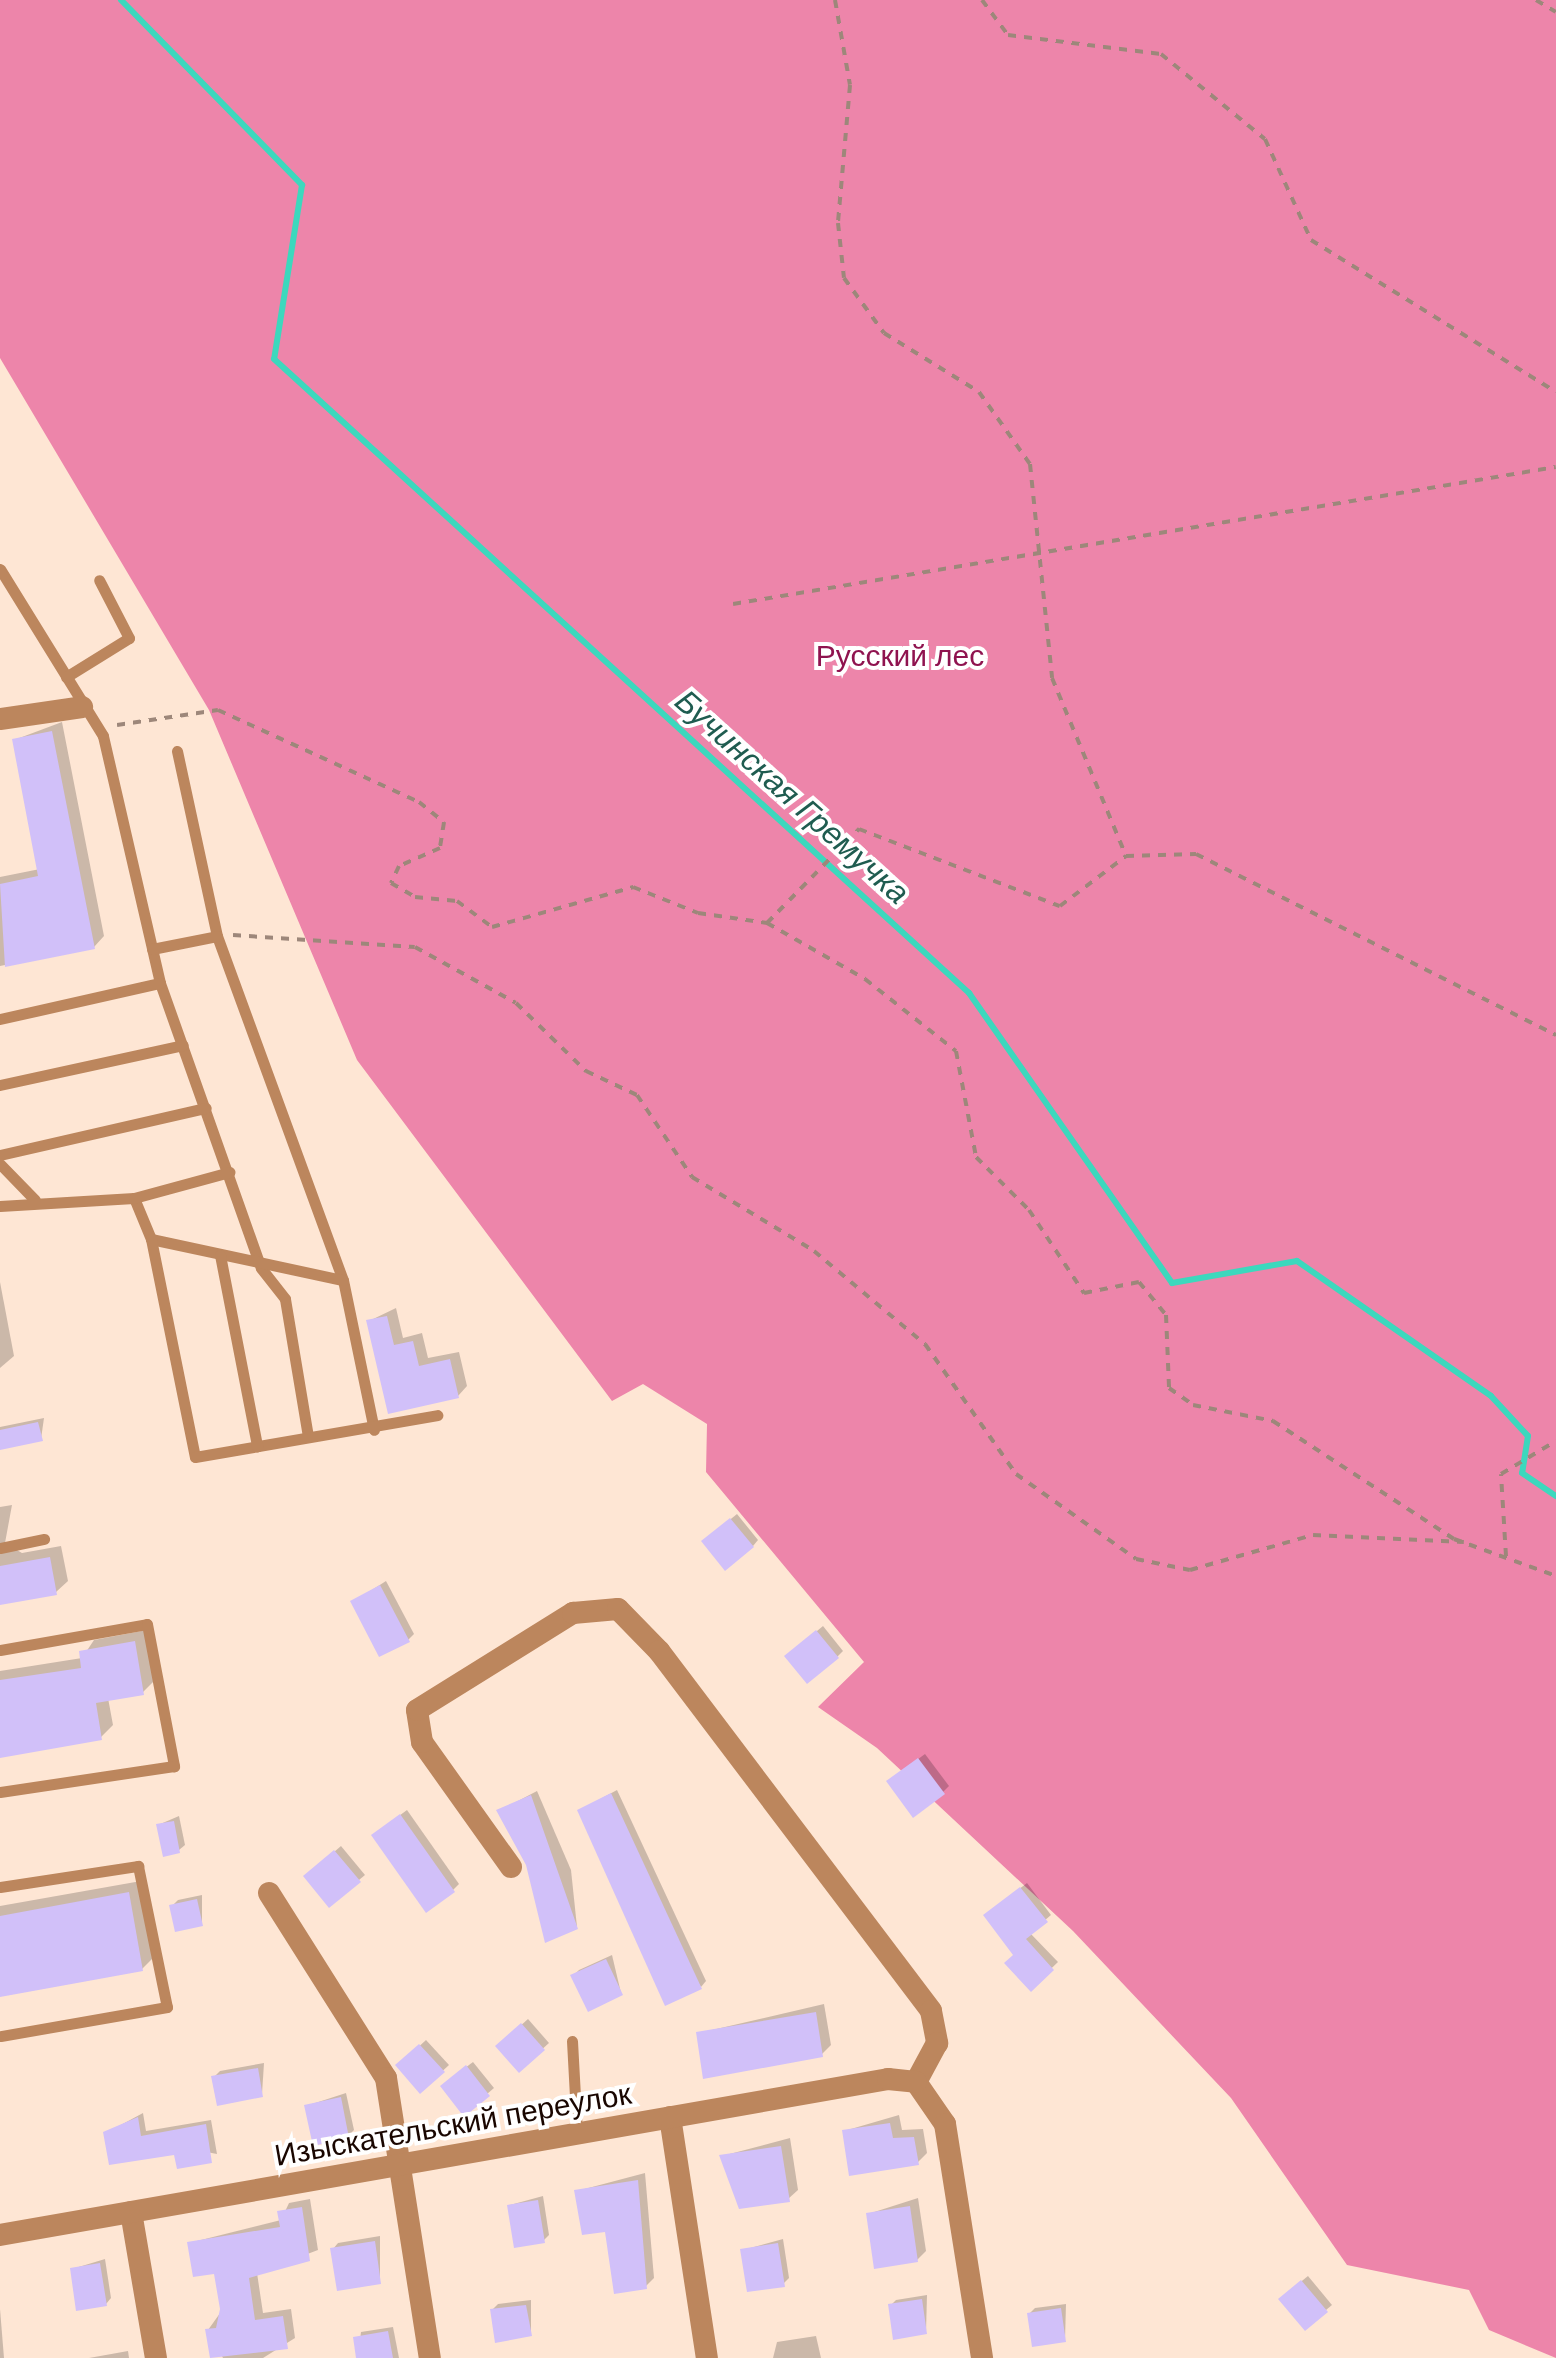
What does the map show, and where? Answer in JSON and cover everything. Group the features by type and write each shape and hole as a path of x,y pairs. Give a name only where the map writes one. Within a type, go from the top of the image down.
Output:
{"street":[{"path":"0,719 82,706"},
{"path":"511,1867 422,1742 417,1710 573,1613 618,1609 659,1650 931,2011 937,2043 916,2082 946,2124 982,2358"},
{"path":"269,1893 386,2078 430,2358"},
{"name":"Изыскательский переулок","path":"0,2235 888,2079 916,2082"},
{"path":"670,2117 707,2358"},
{"path":"130,2212 156,2358"}],"lane":[{"path":"0,569 97,728 160,983 261,1268 285,1300 308,1437"},
{"path":"66,676 129,638 99,580"},
{"path":"177,751 217,936 343,1280 374,1430"},
{"path":"152,949 217,936"},
{"path":"0,1018 160,983"},
{"path":"0,1085 183,1045"},
{"path":"0,1155 206,1108"},
{"path":"0,1164 34,1200"},
{"path":"0,1206 34,1200 134,1198 230,1172"},
{"path":"134,1198 150,1239 195,1457 374,1430 437,1415"},
{"path":"150,1239 261,1268 343,1280"},
{"path":"220,1255 258,1446"},
{"path":"0,1548 44,1539"},
{"path":"0,1650 147,1624 174,1766 0,1792"},
{"path":"0,1887 138,1866 167,2007 0,2036"},
{"path":"572,2041 577,2133"}],"path":[{"path":"835,0 850,84 838,223 844,278 876,326 979,392 1008,427 1030,464 1052,678 1126,856"},
{"path":"982,0 1008,35 1161,54 1265,139 1311,240 1556,392"},
{"path":"1536,0 1556,12"},
{"path":"733,604 1556,467"},
{"path":"97,728 218,710 419,802 444,822 440,848 399,866 391,883 415,897 457,900 492,927 633,887 698,913 767,923 865,979 956,1051 976,1156 1029,1210 1084,1293 1138,1282 1166,1315 1169,1388 1193,1405 1273,1421 1464,1542 1556,1576"},
{"path":"767,923 859,829 1060,906 1126,856 1196,854 1238,869 1556,1036"},
{"path":"217,936 284,932 416,947 516,1002 586,1071 637,1095 692,1177 814,1252 925,1344 1016,1474 1136,1559 1190,1570 1313,1535 1464,1542"},
{"path":"1506,1556 1502,1474 1556,1441"}],"green space":[{"name":"Русский лес","path":"0,0 1556,0 1556,2358 1489,2330 1469,2290 1347,2265 1231,2098 1073,1931 877,1748 818,1707 864,1662 706,1472 707,1424 643,1384 612,1401 357,1060 209,710 0,358"}],"building":[{"path":"52,731 95,949 5,967 0,884 38,876 12,739"},
{"path":"387,1316 394,1345 413,1341 419,1366 450,1359 459,1398 388,1414 366,1320"},
{"path":"38,1422 43,1441 0,1450 0,1430"},
{"path":"730,1518 754,1547 725,1571 701,1541"},
{"path":"50,1557 57,1595 0,1605 0,1566"},
{"path":"380,1585 410,1642 379,1657 350,1601"},
{"path":"816,1630 839,1658 807,1684 784,1656"},
{"path":"135,1641 144,1695 96,1703 102,1740 0,1758 0,1680 81,1668 79,1651"},
{"path":"918,1758 945,1794 913,1818 886,1781"},
{"path":"611,1793 702,1989 665,2006 577,1810"},
{"path":"531,1795 578,1929 545,1943 526,1865 496,1810"},
{"path":"400,1814 455,1892 426,1913 371,1835"},
{"path":"174,1821 180,1853 163,1857 156,1824"},
{"path":"334,1850 361,1882 329,1908 303,1876"},
{"path":"1020,1887 1048,1922 1026,1939 1054,1970 1031,1992 1004,1963 1013,1955 983,1915"},
{"path":"129,1892 143,1971 0,1997 0,1916"},
{"path":"197,1899 203,1926 175,1932 169,1905"},
{"path":"606,1959 623,1995 588,2012 570,1975"},
{"path":"816,2012 823,2057 703,2079 696,2032"},
{"path":"521,2023 545,2050 519,2073 495,2046"},
{"path":"419,2044 445,2072 420,2094 395,2065"},
{"path":"466,2065 490,2096 464,2117 440,2086"},
{"path":"258,2068 263,2097 217,2106 211,2076"},
{"path":"341,2097 349,2138 313,2146 304,2105"},
{"path":"138,2117 141,2136 206,2124 212,2163 177,2169 174,2155 109,2165 103,2132"},
{"path":"890,2123 893,2138 914,2137 919,2165 849,2176 842,2130"},
{"path":"781,2146 790,2202 739,2209 719,2155"},
{"path":"638,2180 647,2289 614,2294 605,2232 582,2235 574,2190"},
{"path":"538,2200 545,2243 514,2248 507,2205"},
{"path":"910,2206 918,2262 874,2269 866,2213"},
{"path":"302,2207 310,2261 249,2278 255,2320 283,2316 288,2349 210,2358 205,2329 216,2328 220,2309 214,2274 193,2277 187,2242 280,2227 277,2211"},
{"path":"375,2241 381,2284 337,2291 330,2248"},
{"path":"778,2243 785,2287 747,2292 740,2249"},
{"path":"100,2263 107,2306 76,2311 70,2268"},
{"path":"1301,2280 1328,2312 1305,2331 1278,2299"},
{"path":"922,2299 927,2334 893,2340 888,2304"},
{"path":"526,2305 532,2336 495,2343 490,2309"},
{"path":"1061,2308 1066,2342 1032,2347 1027,2313"},
{"path":"388,2331 393,2358 356,2358 353,2337"}],"waterway":[{"name":"Бучинская Гремучка","path":"121,0 302,185 274,359 969,993 1172,1283 1297,1261 1491,1396 1528,1436 1522,1473 1556,1496"}]}
